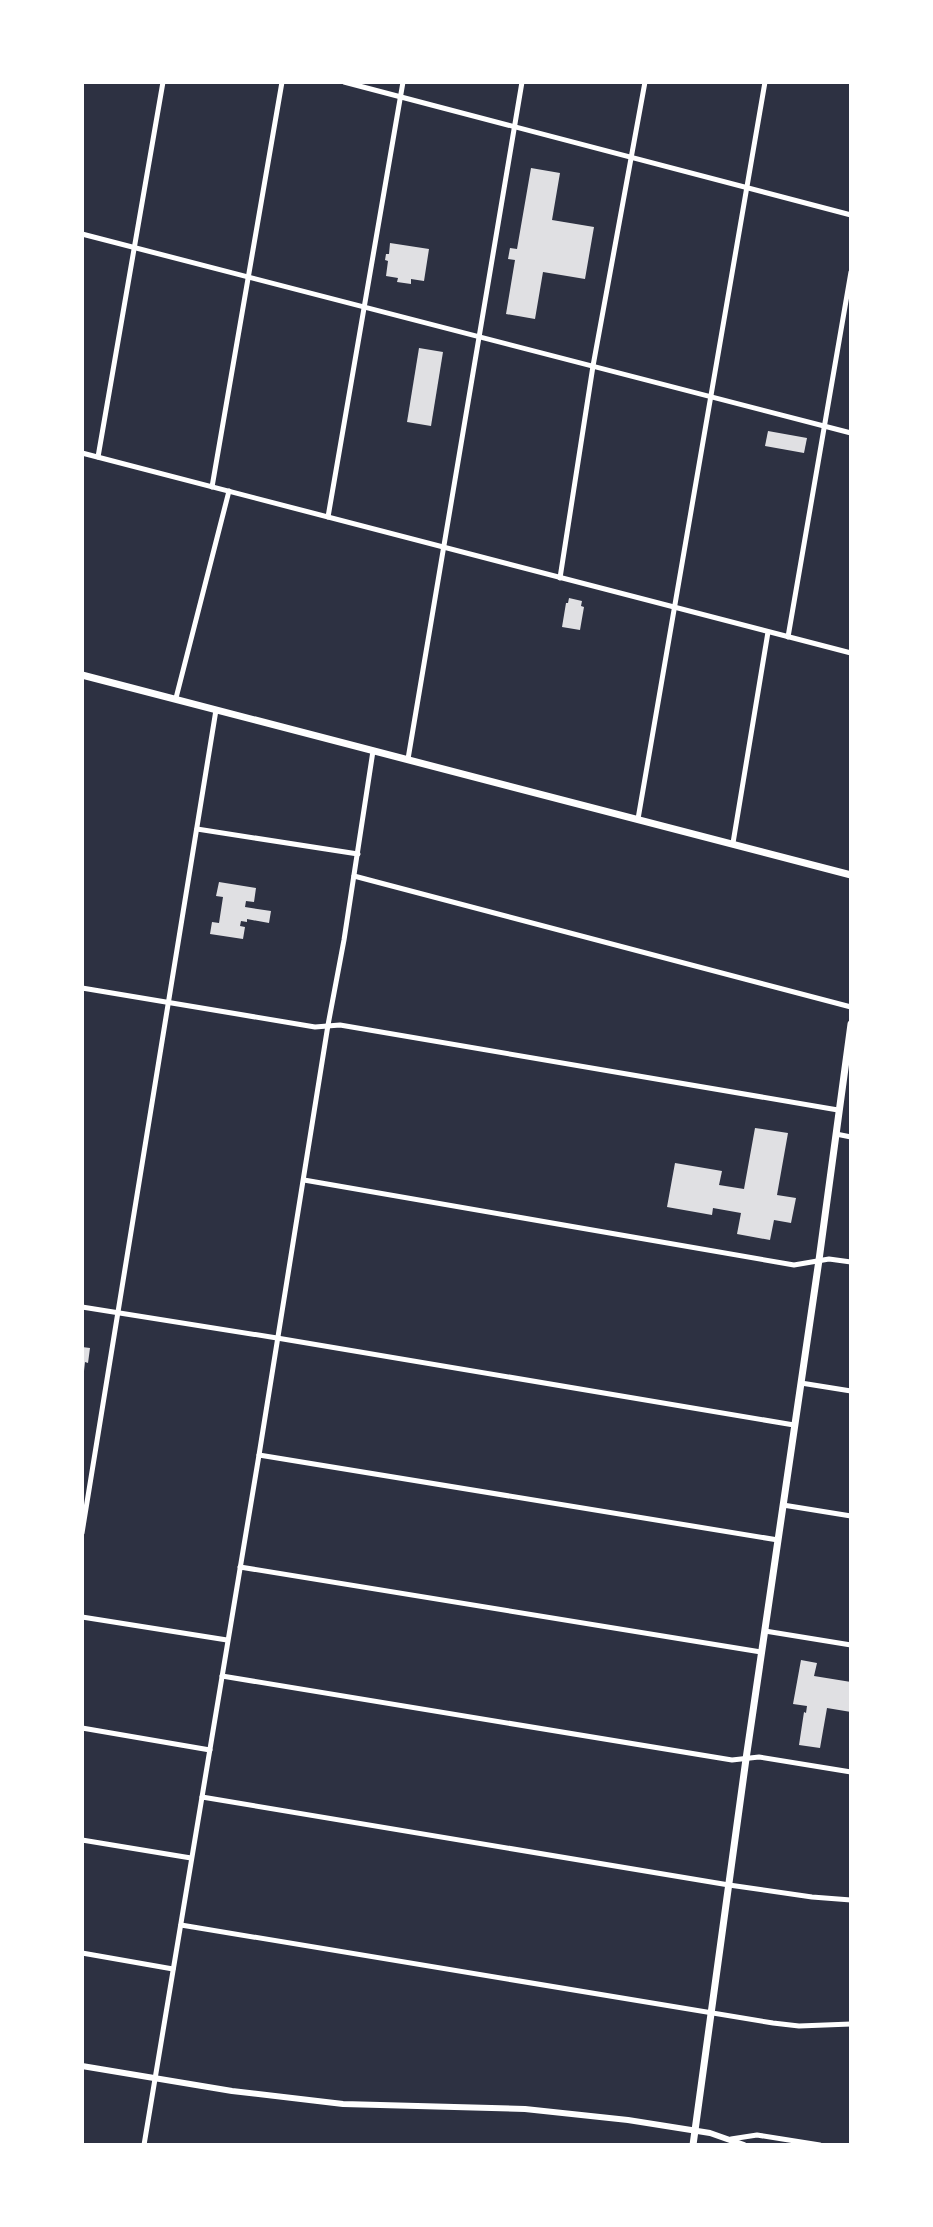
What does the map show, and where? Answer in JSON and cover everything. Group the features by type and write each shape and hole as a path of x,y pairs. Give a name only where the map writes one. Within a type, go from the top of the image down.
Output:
{"main road":[{"path":"82,675 851,875"},
{"path":"693,2145 851,1024"}],"street":[{"path":"98,457 163,82"},
{"path":"212,487 282,82"},
{"path":"344,82 851,215"},
{"path":"328,517 403,82"},
{"path":"408,759 522,82"},
{"path":"560,578 593,366 645,82"},
{"path":"638,819 765,82"},
{"path":"82,234 851,433"},
{"path":"788,637 851,272"},
{"path":"82,453 851,653"},
{"path":"176,698 229,491"},
{"path":"733,843 768,632"},
{"path":"82,1533 216,710"},
{"path":"144,2145 373,750"},
{"path":"197,829 358,854"},
{"path":"354,876 851,1007"},
{"path":"82,988 315,1027 340,1025 371,1030 838,1110"},
{"path":"835,1134 851,1137"},
{"path":"304,1180 794,1265 829,1259 851,1262"},
{"path":"82,1307 794,1425"},
{"path":"801,1383 851,1391"},
{"path":"259,1455 778,1540"},
{"path":"783,1505 851,1516"},
{"path":"240,1567 761,1652"},
{"path":"82,1617 227,1640"},
{"path":"765,1631 851,1645"},
{"path":"222,1676 716,1758 759,1757 851,1772"},
{"path":"82,1728 210,1750"},
{"path":"202,1797 729,1885 851,1900"},
{"path":"82,1840 191,1858"},
{"path":"181,1925 799,2026 851,2024"},
{"path":"82,1953 173,1969"},
{"path":"82,2066 280,2098 343,2104 525,2109 628,2120 695,2131 744,2145"},
{"path":"729,2140 757,2135 820,2145"}],"building":[{"path":"531,168 560,173 552,220 594,227 585,279 543,272 535,319 506,314 515,260 508,259 510,248 517,249"},
{"path":"390,243 429,249 424,281 411,279 411,284 386,276 388,261 385,260"},
{"path":"419,348 443,352 431,426 407,422"},
{"path":"768,431 807,438 804,453 765,446"},
{"path":"569,598 582,601 581,606 584,607 580,630 562,627"},
{"path":"219,882 256,888 254,902 246,901 245,907 271,911 269,923 247,919 247,922 241,921 240,926 245,927 243,939 210,934 212,922 219,923 223,897 216,896"},
{"path":"755,1128 788,1133 777,1195 796,1198 791,1223 774,1220 770,1240 737,1234 741,1213 713,1208 712,1215 667,1207 675,1163 722,1171 719,1185 744,1189"},
{"path":"82,1347 90,1348 84,1371 82,1371"},
{"path":"801,1660 817,1663 814,1676 851,1682 851,1712 827,1708 820,1748 799,1745 807,1706 793,1704"}]}
